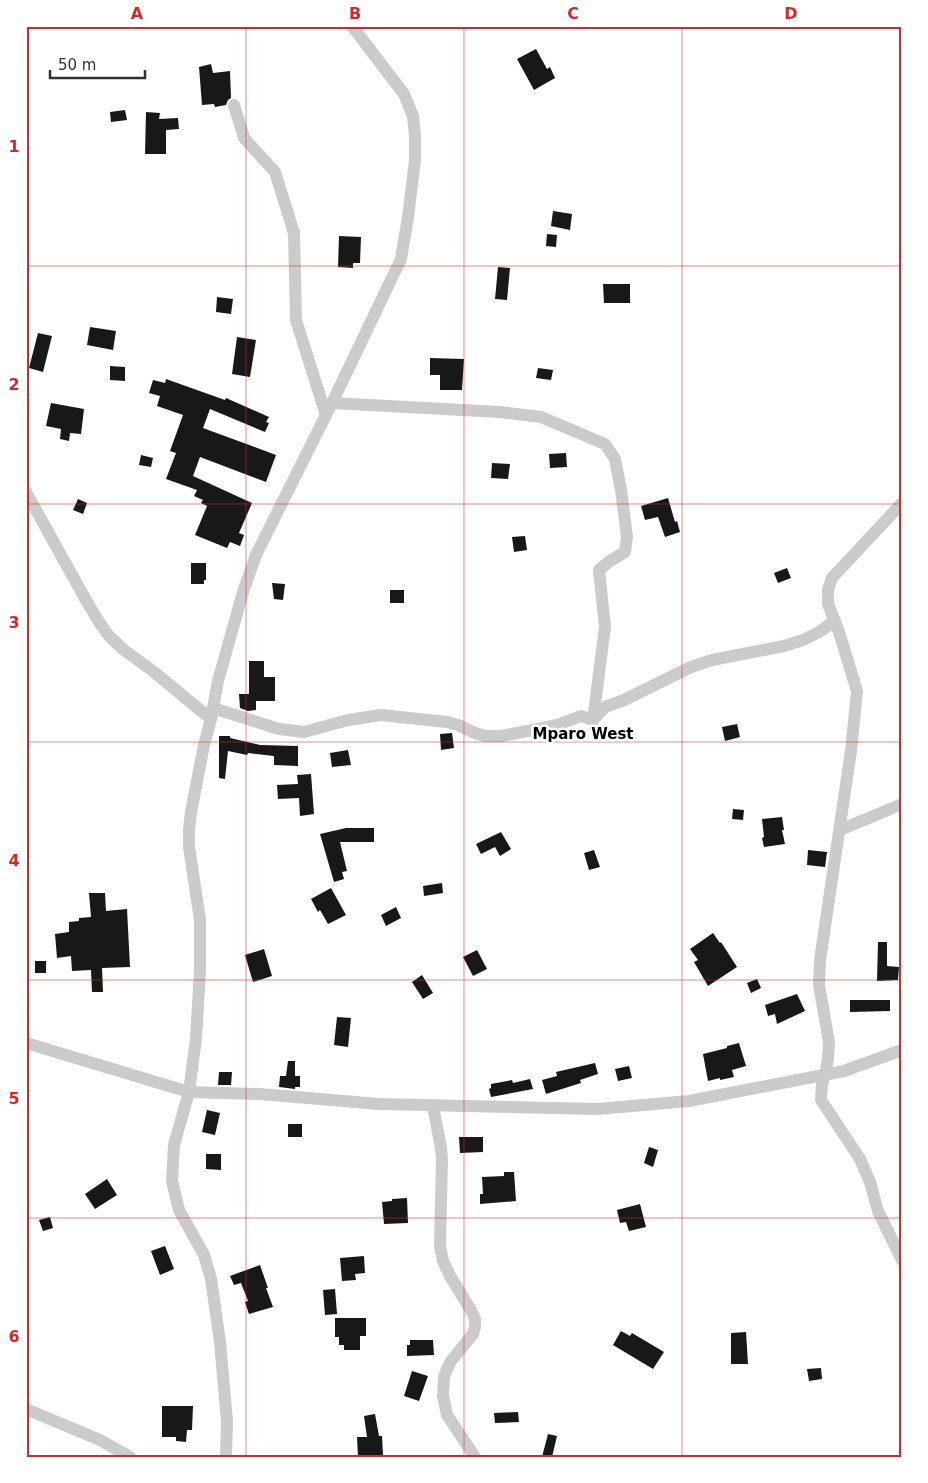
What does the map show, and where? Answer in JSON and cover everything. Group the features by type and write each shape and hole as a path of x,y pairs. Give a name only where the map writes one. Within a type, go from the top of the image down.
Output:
{"street":[{"path":"226,1457 227,1421 217,1314 211,1279 204,1255 179,1210 172,1181 174,1145 189,1092 196,1038 200,971 200,920 189,847 189,830 204,745 218,681 243,592 256,555 401,259 415,160 413,116 404,94 352,26"},
{"path":"234,105 244,138 276,172 294,234 296,320 326,415"},
{"path":"332,403 500,412 541,417 605,444 615,459 627,537 626,552 599,570 605,626 593,720"},
{"path":"26,492 98,622 109,636 124,650 212,714 279,730 304,732 348,720 381,716 447,722 458,725 475,734 486,736 501,736 538,730 581,716 593,720"},
{"path":"902,503 832,578 828,590 828,604 856,682 857,691 851,751 820,960 819,985 829,1042 820,1100 860,1159 870,1182 878,1211 902,1260"},
{"path":"593,720 605,707 691,668 712,660 784,646 803,640 835,621"},
{"path":"840,830 902,804"},
{"path":"26,1043 189,1092 260,1094 379,1104 598,1109 689,1101 844,1070 902,1050"},
{"path":"433,1106 442,1159 440,1246 443,1261 450,1276 475,1320 473,1334 447,1368 444,1377 443,1396 447,1414 475,1457"},
{"path":"26,1409 100,1440 130,1457"}],"building":[{"path":"536,49 547,69 550,67 555,78 534,90 517,59"},
{"path":"211,64 213,73 230,71 231,98 226,105 215,107 214,104 202,105 199,67"},
{"path":"125,110 127,120 111,122 110,112"},
{"path":"146,112 160,113 159,119 178,118 179,129 166,130 166,154 145,154"},
{"path":"553,211 572,214 570,230 551,226"},
{"path":"547,234 557,235 556,247 546,246"},
{"path":"339,236 361,237 360,263 353,263 353,268 338,267"},
{"path":"498,267 510,268 507,300 495,299"},
{"path":"603,284 630,284 630,303 604,303"},
{"path":"217,297 233,299 231,314 216,312"},
{"path":"90,327 116,331 113,350 87,345"},
{"path":"38,333 52,336 43,372 29,368"},
{"path":"237,337 256,340 250,377 232,374"},
{"path":"430,358 464,359 462,390 440,390 440,375 430,375"},
{"path":"110,366 125,367 125,381 110,380"},
{"path":"538,368 553,370 551,380 536,378"},
{"path":"166,379 225,400 226,398 269,417 266,422 269,423 265,432 210,409 203,428 276,455 266,482 200,457 193,476 252,503 239,533 244,535 240,546 230,542 227,548 195,535 207,506 201,503 203,500 194,496 197,490 166,479 176,453 170,451 183,415 157,406 160,396 149,393 153,380 165,383"},
{"path":"51,403 84,409 81,434 70,433 69,441 60,439 61,429 46,426"},
{"path":"566,453 567,467 550,468 549,454"},
{"path":"141,455 153,458 151,467 139,465"},
{"path":"492,463 510,464 508,479 491,478"},
{"path":"668,498 680,532 665,537 658,517 645,520 641,506"},
{"path":"78,499 87,503 83,514 73,510"},
{"path":"525,536 527,550 514,552 512,537"},
{"path":"191,563 206,563 206,580 204,580 204,584 191,584"},
{"path":"787,568 791,578 778,583 774,573"},
{"path":"272,583 285,584 283,600 274,599"},
{"path":"390,590 404,590 404,603 390,603"},
{"path":"249,661 264,661 264,677 275,677 275,701 256,701 256,710 248,711 240,708 239,694 249,694"},
{"path":"737,724 740,737 725,741 722,727"},
{"path":"452,733 454,748 441,750 440,734"},
{"path":"219,736 230,736 230,738 260,745 298,746 298,766 274,765 274,756 248,753 247,755 228,751 225,779 219,778"},
{"path":"348,750 351,765 332,767 330,753"},
{"path":"311,774 314,814 300,816 299,798 278,799 277,785 298,784 297,775"},
{"path":"733,809 744,810 743,820 732,819"},
{"path":"782,817 785,844 764,847 762,819"},
{"path":"346,828 374,828 374,842 340,842 347,871 342,872 344,879 334,882 320,834"},
{"path":"501,832 511,849 500,856 495,847 481,854 476,844"},
{"path":"594,850 600,867 589,870 584,853"},
{"path":"808,850 827,852 825,867 807,865"},
{"path":"442,883 443,893 424,896 423,886"},
{"path":"331,888 346,915 328,924 320,910 318,912 311,899"},
{"path":"89,893 105,893 106,911 127,909 130,967 102,968 103,992 92,992 91,970 72,971 71,956 57,958 55,934 69,932 69,922 79,921 79,918 91,917"},
{"path":"396,907 401,918 386,926 381,915"},
{"path":"713,933 737,967 708,986 694,962 698,960 690,949"},
{"path":"878,942 887,942 887,966 899,967 898,980 877,981"},
{"path":"264,949 272,976 253,982 245,955"},
{"path":"477,950 487,969 473,976 463,957"},
{"path":"35,961 46,961 46,973 35,973"},
{"path":"422,975 433,993 423,999 412,982"},
{"path":"757,979 761,988 751,993 747,983"},
{"path":"797,994 805,1011 777,1024 775,1014 768,1016 765,1005"},
{"path":"850,1000 890,1000 890,1011 850,1012"},
{"path":"337,1017 351,1018 348,1047 334,1045"},
{"path":"739,1043 746,1066 732,1070 734,1077 708,1081 703,1054"},
{"path":"288,1061 295,1061 295,1076 300,1076 300,1087 295,1087 295,1089 279,1087 280,1076 286,1076"},
{"path":"595,1063 598,1074 580,1080 581,1083 546,1094 542,1080 557,1076 556,1072"},
{"path":"629,1066 632,1078 618,1081 615,1069"},
{"path":"219,1072 232,1072 231,1085 218,1085"},
{"path":"530,1079 533,1089 491,1097 489,1089 491,1084 512,1080 513,1083"},
{"path":"207,1110 220,1113 215,1135 202,1132"},
{"path":"288,1124 302,1124 302,1137 288,1137"},
{"path":"459,1137 483,1137 483,1152 460,1153"},
{"path":"649,1147 658,1150 653,1167 644,1163"},
{"path":"206,1154 221,1154 221,1170 206,1169"},
{"path":"504,1172 514,1172 516,1201 480,1204 480,1194 483,1194 482,1177 504,1176"},
{"path":"107,1179 117,1195 95,1209 85,1194"},
{"path":"407,1198 408,1223 384,1224 382,1202"},
{"path":"640,1204 646,1227 629,1231 626,1222 620,1223 617,1210"},
{"path":"50,1217 53,1228 43,1231 39,1220"},
{"path":"165,1246 174,1269 160,1275 151,1251"},
{"path":"364,1256 365,1273 355,1274 356,1280 342,1281 340,1258"},
{"path":"260,1265 273,1307 249,1314 245,1302 248,1301 241,1283 234,1285 230,1276"},
{"path":"335,1289 337,1314 325,1315 323,1290"},
{"path":"335,1318 366,1318 366,1336 360,1336 360,1350 344,1350 344,1345 339,1345 339,1337 335,1337"},
{"path":"621,1331 630,1336 632,1333 664,1352 653,1369 613,1345"},
{"path":"746,1332 748,1364 731,1364 731,1333"},
{"path":"410,1340 433,1340 434,1355 407,1356 407,1345 410,1345"},
{"path":"821,1368 822,1379 809,1381 807,1369"},
{"path":"412,1371 428,1376 419,1401 404,1396"},
{"path":"162,1406 193,1406 192,1430 187,1430 186,1442 176,1441 176,1437 162,1437"},
{"path":"518,1412 519,1422 495,1423 494,1413"},
{"path":"375,1414 379,1436 382,1436 383,1455 358,1457 357,1437 367,1437 364,1416"},
{"path":"548,1434 557,1436 552,1457 542,1457"}],"district":[{"name":"Mparo West","path":"583,734"}]}
